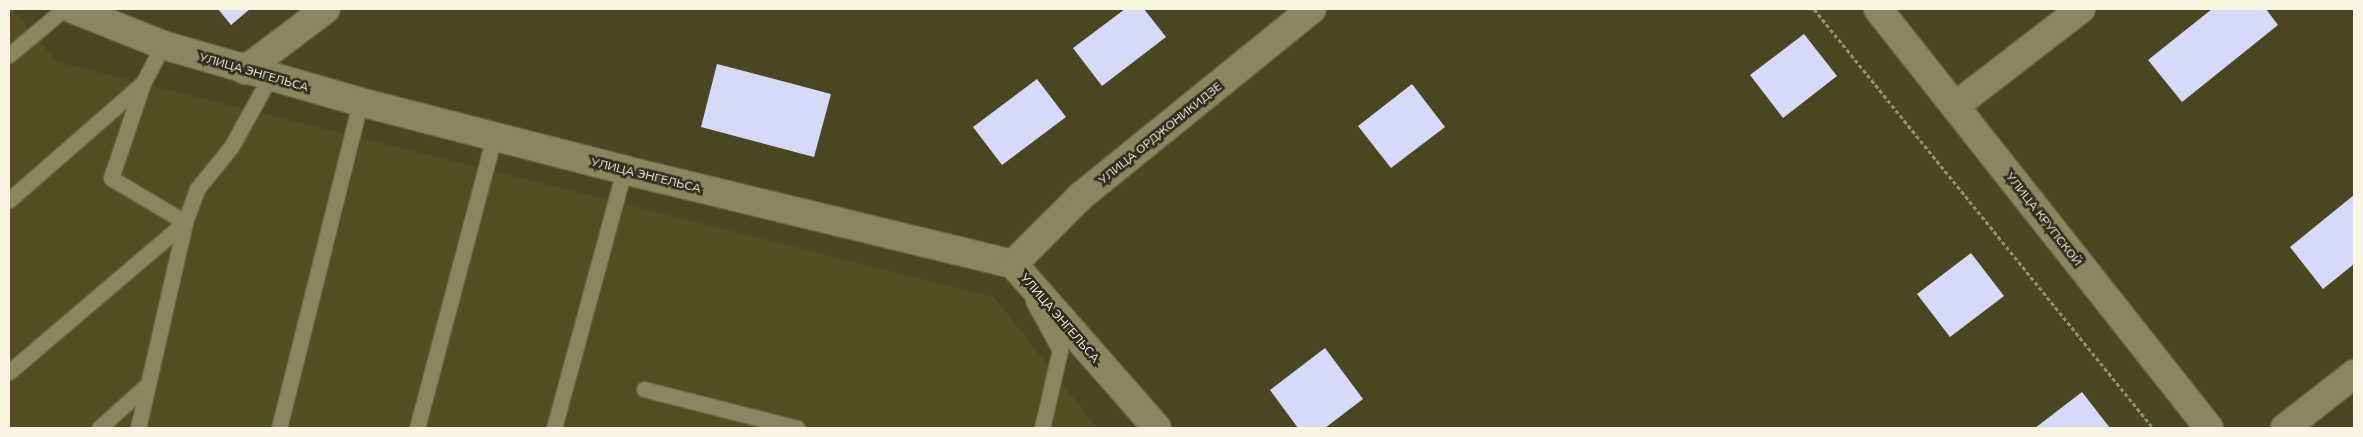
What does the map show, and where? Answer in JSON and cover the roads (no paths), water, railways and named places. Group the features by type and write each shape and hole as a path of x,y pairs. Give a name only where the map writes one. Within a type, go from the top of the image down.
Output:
{"street":[{"name":"УЛИЦА ЭНГЕЛЬСА","path":"73,9 163,45 257,74 360,102 624,170 1013,264 1157,428"},
{"path":"257,74 326,9"},
{"name":"УЛИЦА ОРДЖОНИКИДЗЕ","path":"1013,264 1081,196 1312,9"},
{"name":"УЛИЦА КРУПСКОЙ","path":"1878,9 2209,428"},
{"path":"1955,106 2081,9"},
{"path":"2284,428 2354,374"}],"lane":[{"path":"9,56 64,9"},
{"path":"163,45 143,83 111,178 185,222"},
{"path":"138,428 185,222 197,189 231,147 257,74"},
{"path":"9,200 143,83"},
{"path":"279,428 360,102"},
{"path":"417,428 494,137"},
{"path":"554,428 624,170"},
{"path":"9,372 185,222"},
{"path":"1013,264 1060,350 1042,428"},
{"path":"99,428 147,385"},
{"path":"644,389 797,428"}]}
